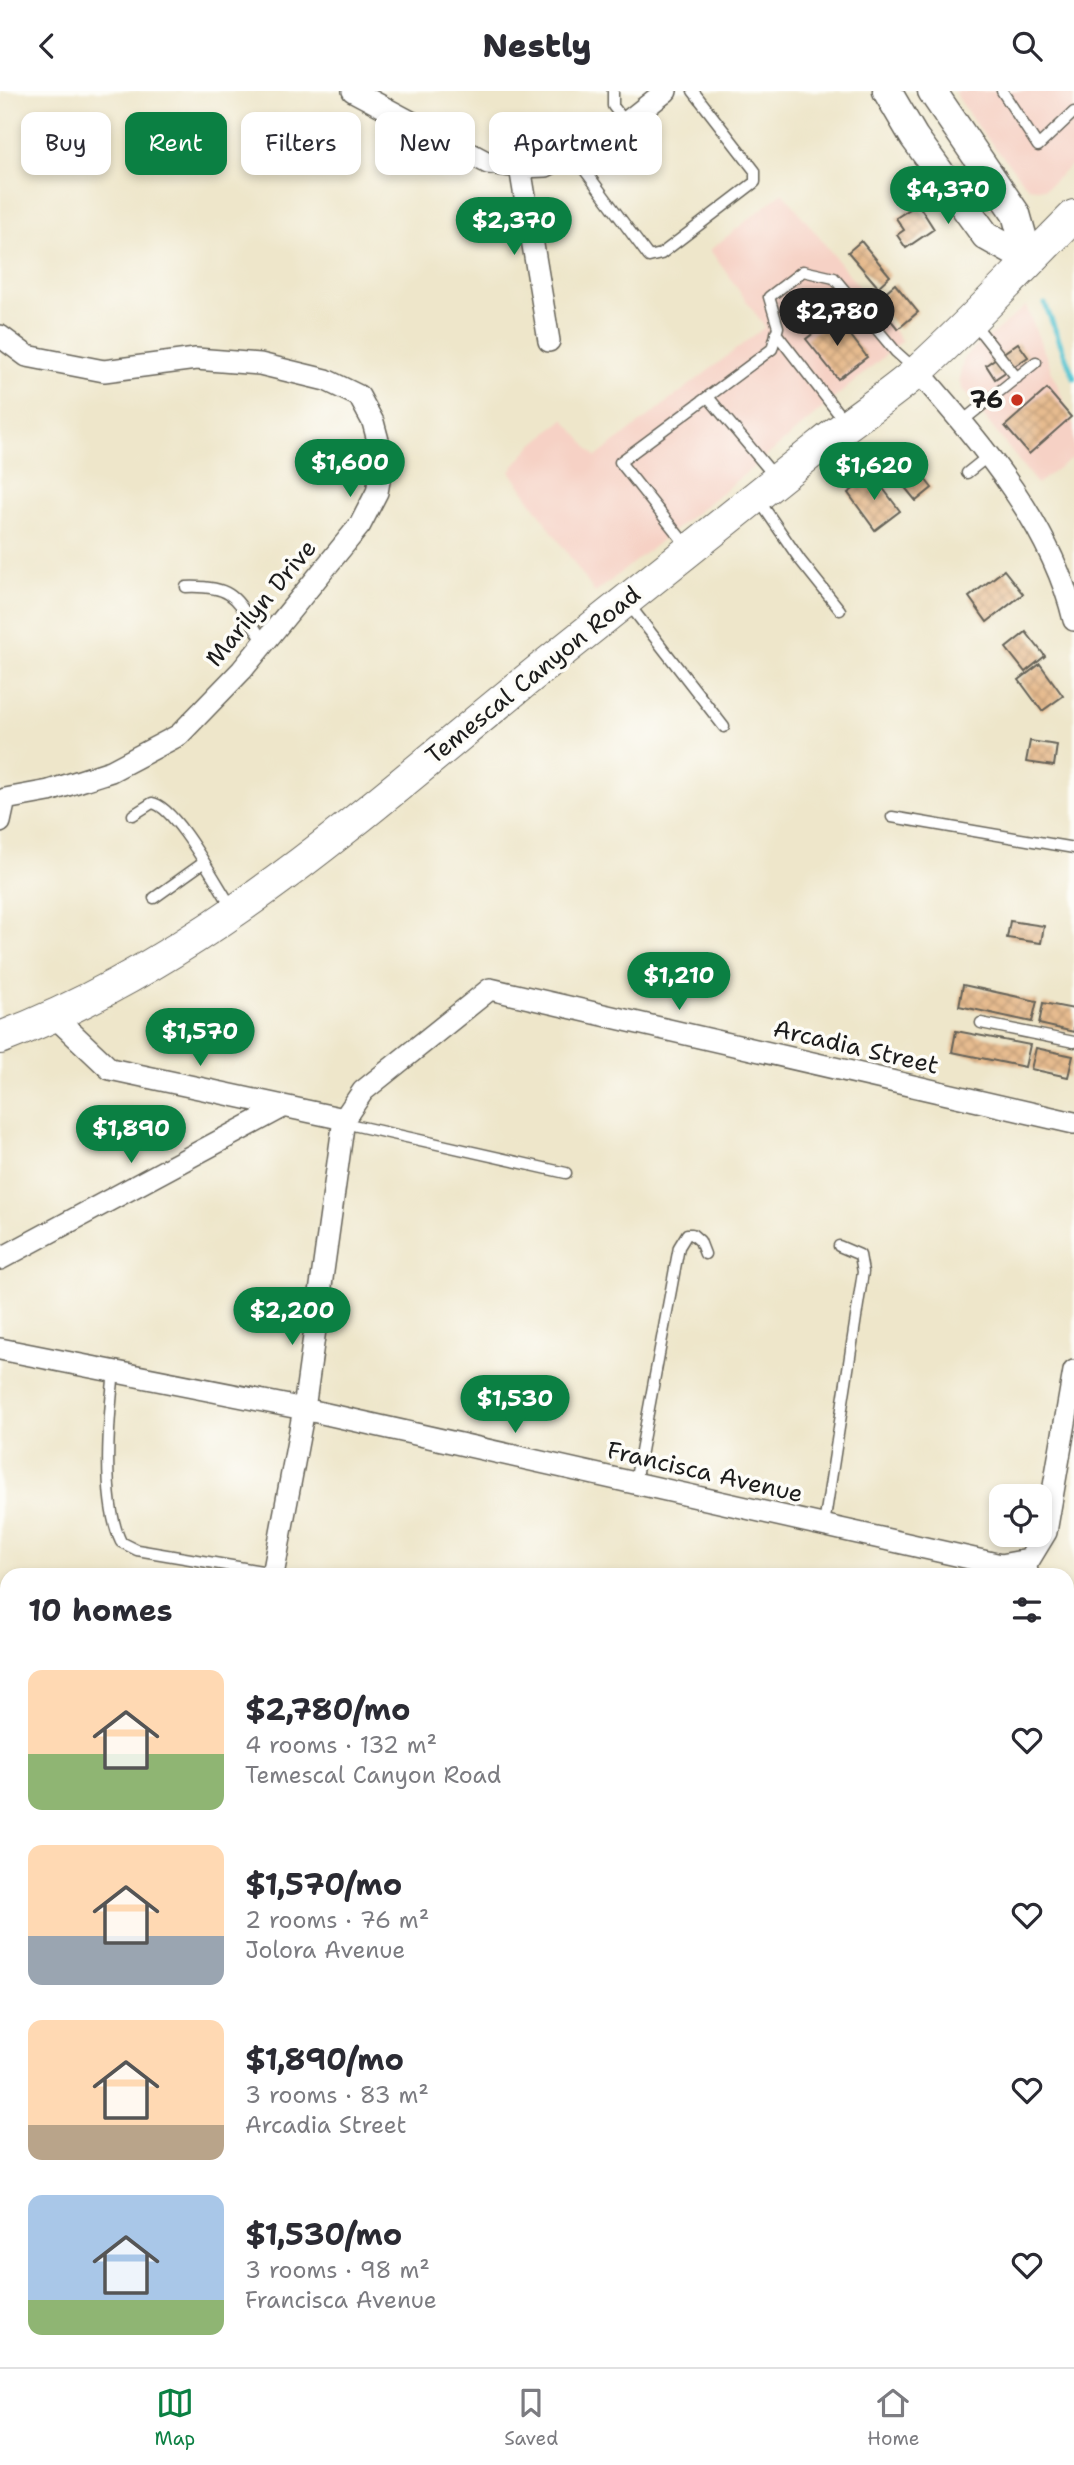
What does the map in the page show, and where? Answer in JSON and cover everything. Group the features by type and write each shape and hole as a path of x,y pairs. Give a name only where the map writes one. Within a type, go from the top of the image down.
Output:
{"main road":[{"path":"887,91 914,138 986,236 1029,260"},
{"path":"932,91 1016,214 1029,260"},
{"name":"Temescal Canyon Road","path":"0,1038 55,1017 127,980 234,911 846,425 918,371 1074,216"}],"street":[{"path":"353,91 489,163"},
{"path":"640,112 666,91"},
{"path":"521,175 549,341"},
{"name":"Marilyn Drive","path":"0,335 27,356 104,371 196,359 260,364 326,380 359,396 373,422 383,459 377,492 359,525 264,642 179,735 111,771 49,791 2,797"},
{"path":"918,371 1021,500 1046,544 1067,591 1074,620"},
{"path":"0,822 2,797"},
{"name":"Arcadia Street","path":"344,1121 363,1091 490,989 1074,1123"},
{"path":"55,1017 110,1069 344,1121 304,1409 275,1568"},
{"path":"0,1259 281,1108"},
{"name":"Francisca Avenue","path":"0,1349 304,1409 1001,1565 1032,1567"},
{"path":"1032,1567 1046,1532 1074,1371"}],"lane":[{"path":"613,91 613,106 618,112"},
{"path":"588,175 649,257 661,254 755,182 755,171 693,91"},
{"path":"1003,91 1038,146 1074,111"},
{"path":"690,549 620,462 772,349 778,327 769,297 803,271 834,278 896,352 918,371"},
{"path":"971,319 1017,378"},
{"path":"776,334 846,425"},
{"path":"960,423 1036,362"},
{"path":"708,397 767,489 800,561 840,610"},
{"path":"967,473 987,457"},
{"path":"186,587 219,588 232,594 264,642"},
{"path":"625,600 724,727"},
{"path":"133,815 152,803 159,804 175,818 234,911"},
{"path":"892,817 1074,848"},
{"path":"154,898 203,863"},
{"path":"981,1023 1074,1042"},
{"path":"344,1121 566,1173"},
{"path":"635,1483 680,1247 687,1234 692,1234 700,1241 705,1254"},
{"path":"824,1525 863,1272 860,1255 839,1246"},
{"path":"114,1371 109,1427 111,1509 114,1528 121,1542 137,1550 240,1568"}],"shaded area":[{"path":"954,91 1074,91 1074,163 1045,189 1028,187 976,125"},
{"path":"783,192 902,341 756,465 595,593 510,471 530,447 564,419 596,457 765,327 710,250"},
{"name":"76","path":"1026,306 1074,427 1074,456 1037,484 962,389 959,379 964,357"}],"building":[{"path":"918,204 934,229 906,248 897,235 904,230 896,218"},
{"path":"861,241 890,276 878,287 848,252"},
{"path":"895,284 918,312 898,329 875,301"},
{"path":"836,316 867,357 838,379 806,339"},
{"path":"1018,343 1028,357 995,379 986,365"},
{"path":"1047,389 1071,417 1029,454 1005,426"},
{"path":"911,461 932,488 916,501 894,474"},
{"path":"873,475 900,511 875,530 848,493"},
{"path":"1004,570 1023,594 987,622 969,597"},
{"path":"1026,632 1045,656 1025,672 1006,648"},
{"path":"1040,664 1063,696 1042,711 1019,680"},
{"path":"1030,741 1057,745 1054,766 1026,762"},
{"path":"1010,921 1044,926 1041,943 1007,938"},
{"path":"963,985 1037,1001 1032,1022 959,1006"},
{"path":"1043,1003 1074,1009 1074,1032 1039,1024"},
{"path":"956,1031 1030,1045 1025,1067 952,1052"},
{"path":"1036,1048 1073,1056 1068,1077 1031,1069"}],"waterway":[{"path":"1045,304 1074,378"}],"place":[{"name":"76","path":"1017,400"}]}
